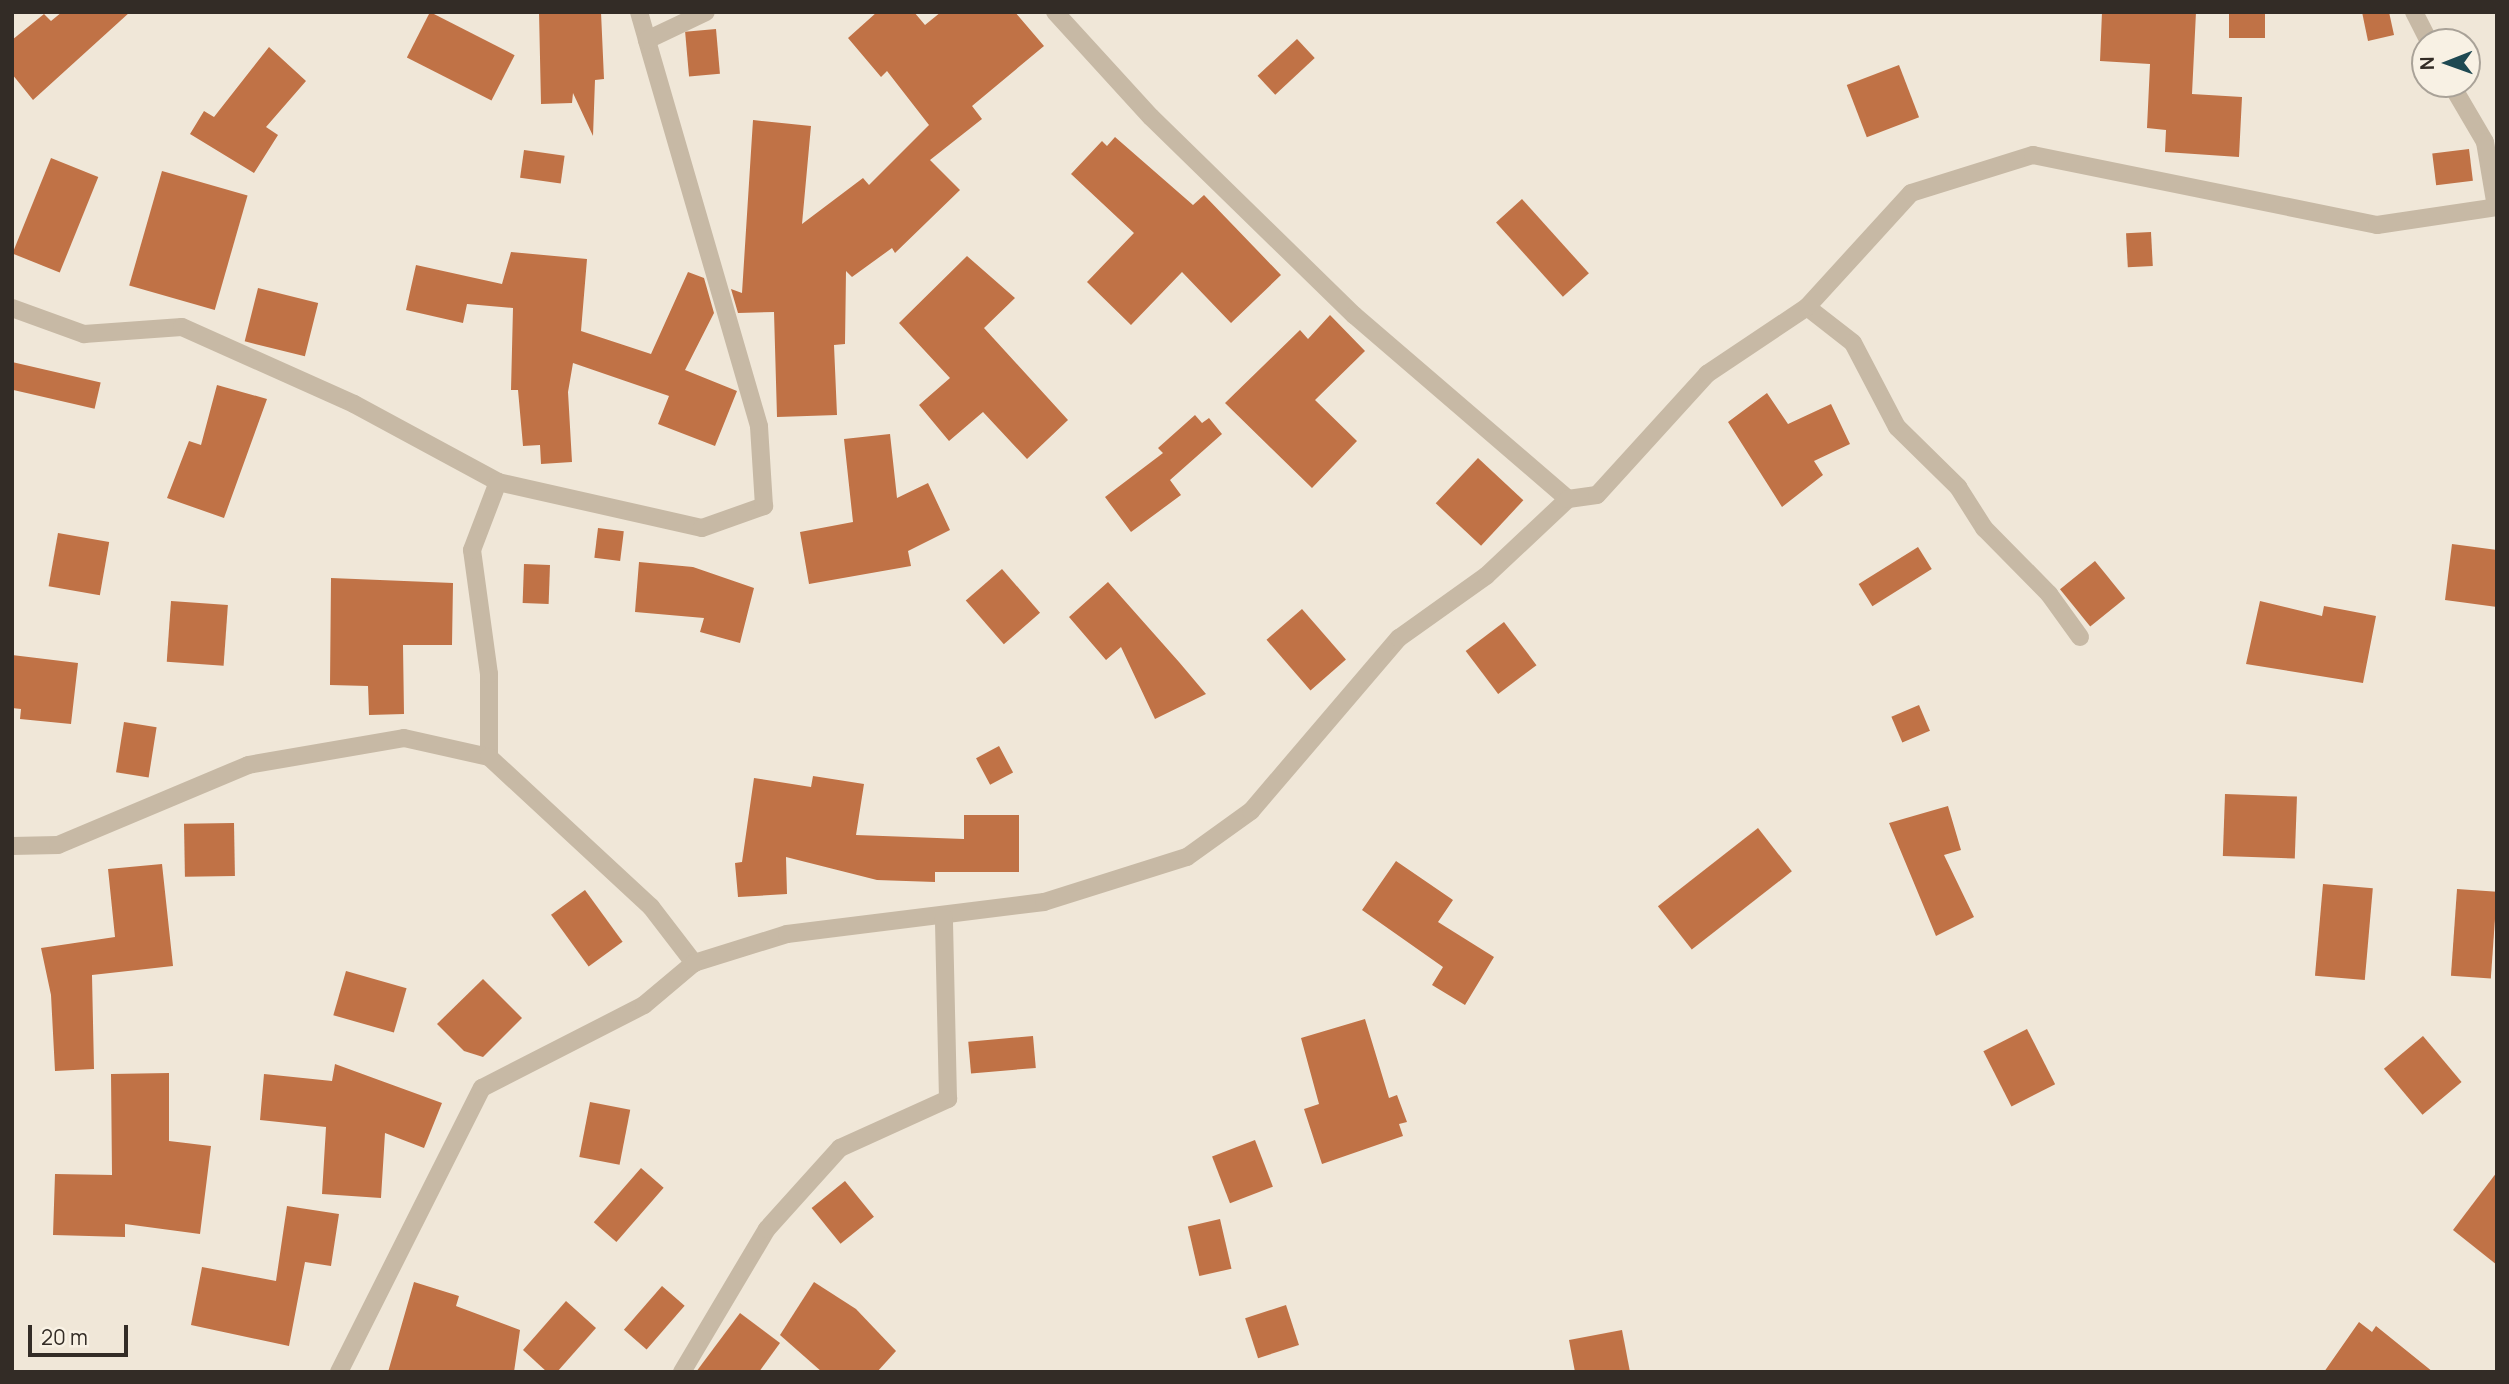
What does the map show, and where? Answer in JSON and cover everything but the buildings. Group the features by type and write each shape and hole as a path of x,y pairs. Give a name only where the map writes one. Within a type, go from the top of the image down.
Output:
{"street":[{"path":"12,308 84,334 182,327 354,404 498,482 702,528 764,506 759,426 639,12"},
{"path":"646,40 706,12"},
{"path":"1055,12 1151,117 1354,315 1568,499"},
{"path":"2414,12 2422,28"},
{"path":"339,1372 482,1088 644,1005 694,963 787,934 944,918 1044,902 1186,857 1251,811 1399,638 1486,576 1568,499 1597,495 1707,374 1807,307 1911,193 2033,155 2377,225 2497,207 2485,142 2459,98"},
{"path":"1807,307 1853,343 1897,428 1958,487 1984,528 2080,637"},
{"path":"489,757 489,674 472,550 498,482"},
{"path":"12,846 58,845 248,765 404,738 489,757 651,907 694,963"},
{"path":"682,1372 767,1229 840,1148 948,1099 944,918"}]}
